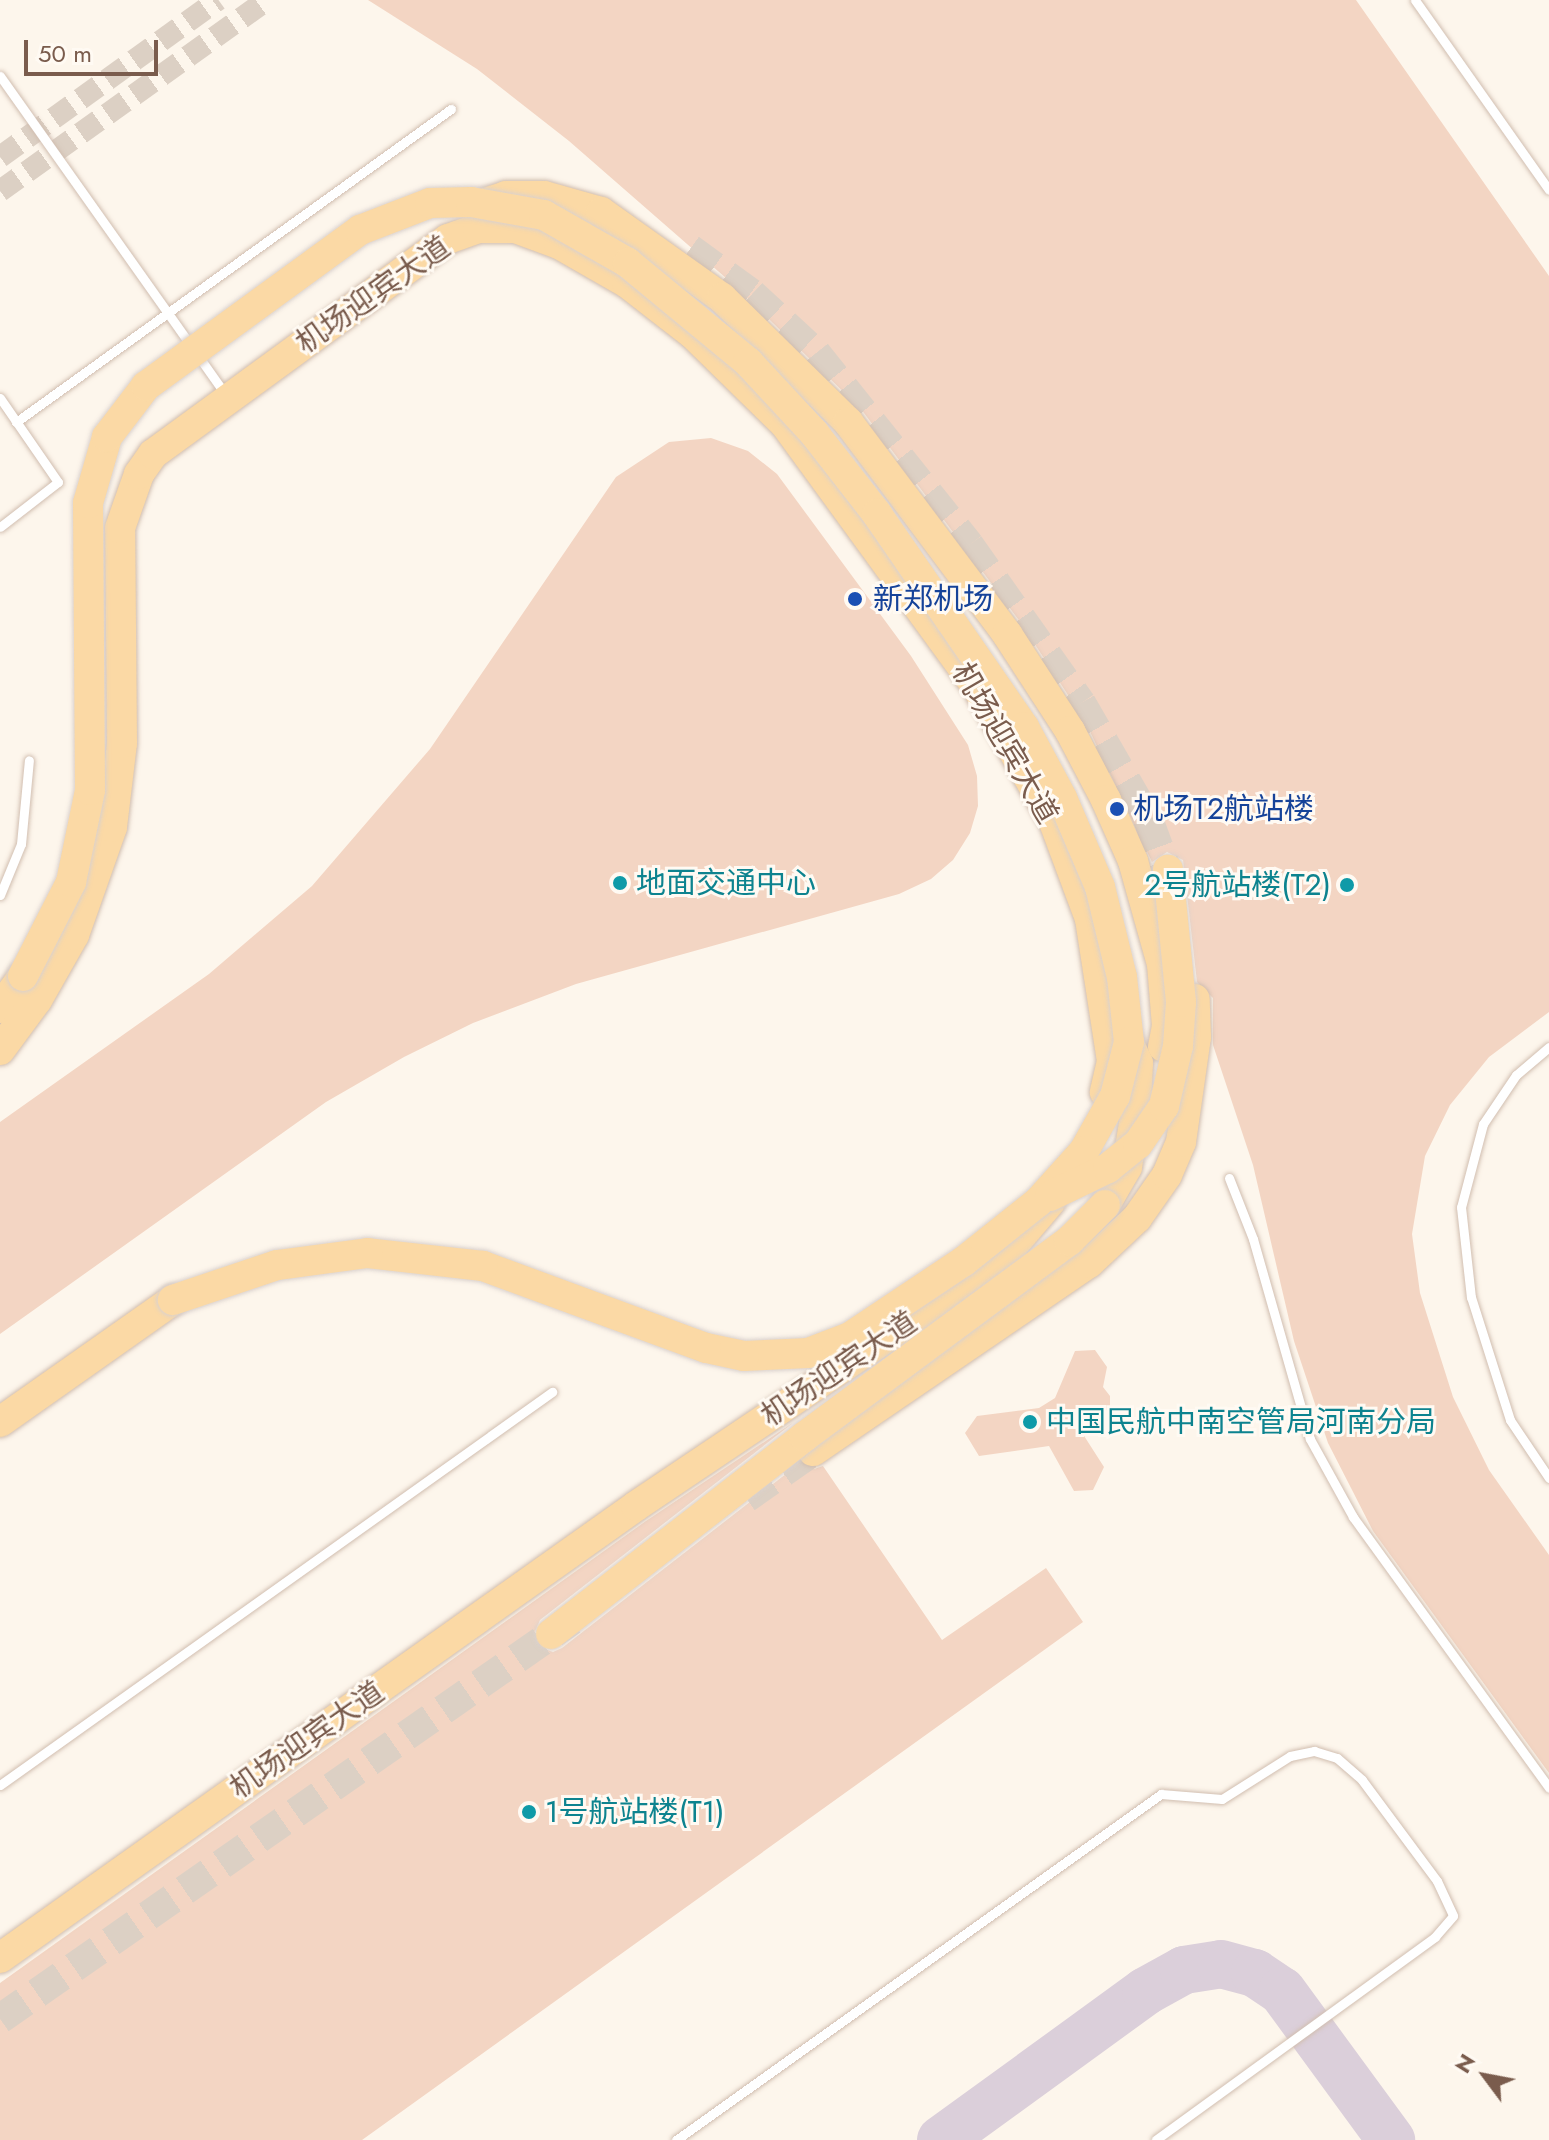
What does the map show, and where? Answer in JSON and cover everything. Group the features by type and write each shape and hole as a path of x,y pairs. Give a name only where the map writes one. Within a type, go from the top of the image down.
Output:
{"main road":[{"path":"0,1008 23,976 71,882 90,790 88,503 107,437 146,386 360,230 480,188 559,186 626,205 690,249"},
{"path":"339,318 388,269 439,228 469,209 506,196 544,196 601,212 722,298 848,422 1007,634 1070,731 1106,800 1133,861 1162,964 1167,1026 1150,1108 1127,1167 1105,1205 1057,1250 804,1437 551,1634"},
{"path":"0,1422 173,1300 277,1265 368,1253 483,1266 706,1348 781,1358 850,1337 900,1307 1038,1202 1084,1151 1108,1110 1129,1042 1122,977 1100,887 1062,798 1024,727 877,514 748,362 628,263 544,215 471,202 430,203"},
{"name":"机场迎宾大道","path":"0,1050 68,946 112,827 122,743 120,528 128,499 153,454 448,239 478,228 515,228 559,244 627,283 693,334 785,424 977,687 1054,822 1090,919 1112,1061 1097,1123 1075,1174 999,1262 636,1506 0,1958"},
{"path":"1038,1202 1108,1168 1138,1144 1164,1106 1178,1046 1181,1002 1168,870"},
{"path":"1127,1167 1136,1110 1138,1063 1162,964"},
{"path":"1103,990 1138,1063"},
{"path":"813,1451 1089,1263 1137,1218 1167,1175 1181,1142 1196,1037 1195,999"},
{"path":"999,1262 1086,1192 1114,1154 1136,1110"}],"lane":[{"path":"1415,0 1549,190"},
{"path":"0,76 228,399"},
{"path":"16,422 451,109"},
{"path":"0,398 58,482 0,527"},
{"path":"0,895 21,844 29,760"},
{"path":"1549,1047 1516,1075 1483,1124 1461,1207 1471,1297 1501,1393 1510,1420 1549,1478"},
{"path":"1229,1178 1253,1239 1278,1343 1310,1439 1361,1529 1549,1788"},
{"path":"0,1785 552,1392"},
{"path":"676,2140 1161,1794 1222,1799 1290,1756 1314,1751 1337,1758 1362,1780 1437,1881 1453,1916 1435,1937 1156,2140"}],"building":[{"name":"2号航站楼(T2)","path":"368,0 1356,0 1549,276 1549,1012 1489,1057 1450,1105 1425,1156 1412,1234 1420,1293 1453,1397 1489,1470 1549,1555 1549,1773 1373,1531 1328,1443 1294,1341 1253,1165 1213,1045 1213,998 1197,982 1183,860 1167,852 1152,862 1085,721 1021,623 861,409 734,285 569,141 477,69"},
{"name":"地面交通中心","path":"711,438 748,451 777,474 911,656 968,745 977,776 978,806 970,833 953,860 931,879 899,894 576,984 473,1023 404,1057 326,1102 0,1334 0,1122 209,974 312,886 430,749 616,477 669,442"},
{"name":"中国民航中南空管局河南分局","path":"1095,1350 1107,1367 1103,1387 1110,1396 1110,1408 1079,1428 1104,1467 1093,1490 1074,1491 1049,1446 979,1456 965,1433 977,1416 1039,1408 1055,1398 1075,1351"},
{"name":"1号航站楼(T1)","path":"794,1422 540,1620 533,1636 537,1646 553,1652 562,1648 800,1463 814,1469 823,1466 942,1640 1046,1568 1083,1622 362,2140 0,2140 0,1983 646,1521"}],"taxiway":[{"path":"941,2140 1146,1991 1184,1970 1221,1964 1255,1973 1282,1991 1391,2140"}],"tunnel":[{"path":"0,157 218,0"},
{"path":"0,191 267,0"},
{"path":"690,249 752,294 816,353 969,545 1081,703 1148,819 1176,895"},
{"path":"746,1498 813,1451"},
{"path":"0,2019 572,1620"}],"place":[{"name":"新郑机场","path":"855,599"},
{"name":"机场T2航站楼","path":"1117,809"},
{"name":"地面交通中心","path":"620,883"},
{"name":"2号航站楼(T2)","path":"1347,885"},
{"name":"中国民航中南空管局河南分局","path":"1030,1422"},
{"name":"1号航站楼(T1)","path":"529,1812"}]}
